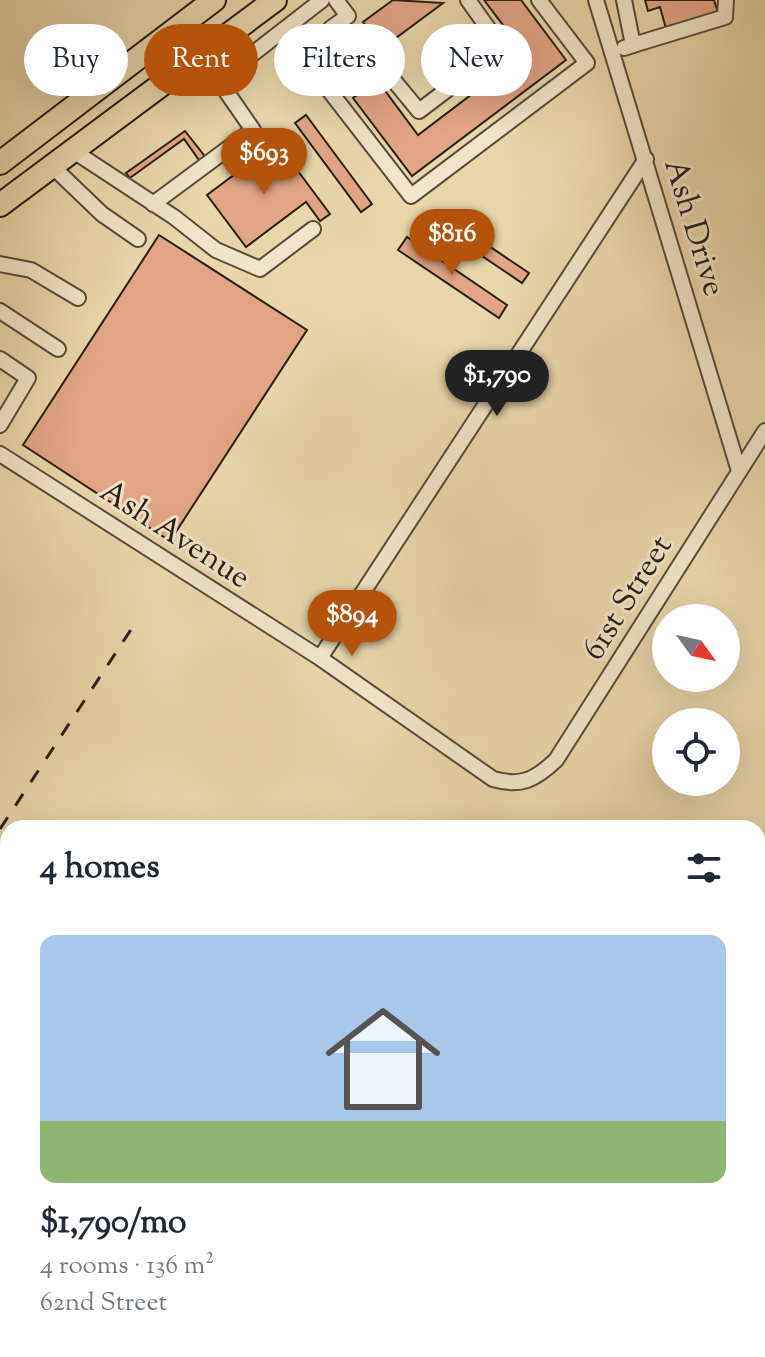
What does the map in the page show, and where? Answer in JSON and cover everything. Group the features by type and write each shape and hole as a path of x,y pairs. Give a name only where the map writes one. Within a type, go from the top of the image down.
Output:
{"highway":[{"path":"245,24 275,0"},
{"path":"0,163 205,3 215,24"},
{"path":"0,205 147,96"}],"street":[{"path":"258,50 322,0"},
{"path":"336,0 348,16 337,24"},
{"path":"405,94 419,111 502,48 468,0"},
{"path":"334,96 411,196 587,63 539,0"},
{"name":"Ash Drive","path":"596,0 739,471"},
{"path":"624,0 632,40"},
{"path":"612,52 632,40 725,17 726,0"},
{"path":"153,204 253,130 229,96"},
{"path":"72,150 216,250 260,269 313,229"},
{"path":"320,658 646,159"},
{"path":"52,166 102,214 138,239"},
{"path":"0,264 31,270 78,298"},
{"path":"0,311 58,349"},
{"path":"0,359 28,378 0,425"},
{"name":"61st Street","path":"524,783 539,776 556,760 765,431"},
{"name":"Ash Avenue","path":"0,454 320,658 493,779 524,783"}],"building":[{"path":"393,0 443,3 405,31 405,24 363,22"},
{"path":"484,0 521,0 566,60 532,86 532,24 502,24"},
{"path":"645,0 714,0 719,16 667,32 660,7 648,11"},
{"path":"389,96 418,135 470,96 518,96 412,176 353,98"},
{"path":"306,115 372,204 361,212 295,123"},
{"path":"185,131 207,159 201,163 184,139 130,178 126,173"},
{"path":"277,143 330,214 320,221 306,202 246,247 207,195"},
{"path":"437,211 529,273 522,283 430,221"},
{"path":"159,235 307,330 170,541 23,445"},
{"path":"407,237 507,305 499,318 398,250"}],"railway":[{"path":"6,820 132,628"}]}
